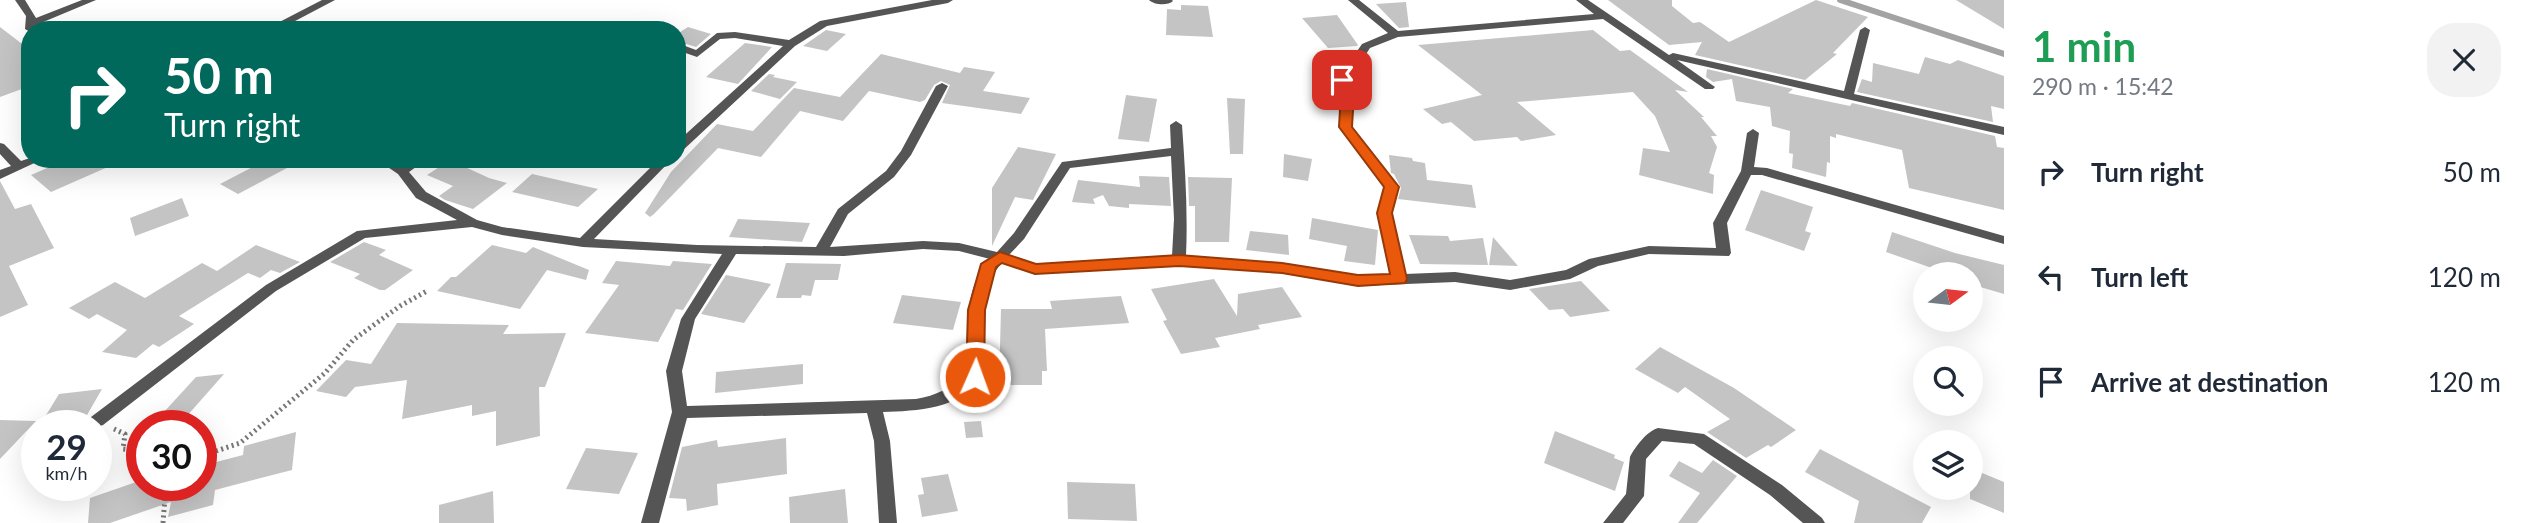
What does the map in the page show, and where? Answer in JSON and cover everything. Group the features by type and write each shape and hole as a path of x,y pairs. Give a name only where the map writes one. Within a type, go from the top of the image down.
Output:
{"street":[{"path":"20,0 31,16 31,21"},
{"path":"44,21 91,0"},
{"path":"287,21 330,0"},
{"path":"686,141 790,44 824,23 948,0"},
{"path":"1154,0 1168,1"},
{"path":"1353,0 1396,34"},
{"path":"1581,0 1709,87"},
{"path":"1399,279 1385,213 1392,187 1346,127 1347,110 1333,95 1366,46 1396,34 1605,16"},
{"path":"1847,96 1865,30"},
{"path":"686,50 697,54 717,36 735,35 790,44"},
{"path":"1673,56 2004,131"},
{"path":"821,251 843,212 890,174 907,152 942,86"},
{"path":"1176,125 1181,219 1179,260"},
{"path":"397,168 421,195 472,223 502,231 583,243 844,252 923,245 959,247 1035,269 1179,260 1282,268 1358,281 1455,277 1510,285 1570,274 1594,262 1649,250 1724,253 1720,223 1747,171 1753,134"},
{"path":"0,146 19,167 0,174"},
{"path":"680,412 935,403 955,394 975,377 977,310 989,264 1000,257 1019,236 1066,164 1179,151"},
{"path":"402,171 407,168"},
{"path":"583,243 657,168"},
{"path":"1747,171 1763,172 2004,240"},
{"path":"111,410 271,288 362,234 472,223"},
{"path":"650,523 680,412 674,371 688,319 732,249"},
{"path":"873,407 882,441 888,523"},
{"path":"1612,523 1635,496 1638,457 1658,434 1698,438 1776,490 1816,523"}],"path":[{"path":"217,451 240,443 325,373 353,340 400,306 427,291"},
{"path":"112,428 125,434 123,449 126,449"},
{"path":"163,523 165,501"}],"building":[{"path":"1608,0 1672,0 1672,6 1693,23 1700,22 1729,42 1816,0 1868,17 1833,53 1837,54 1805,80 1695,55 1702,42 1669,45"},
{"path":"1956,0 2004,0 2004,29"},
{"path":"1406,2 1409,27 1399,28 1376,4"},
{"path":"1181,5 1208,6 1213,37 1166,35 1167,9 1181,10"},
{"path":"1337,15 1357,46 1328,48 1302,18"},
{"path":"0,27 21,43 21,89 0,97"},
{"path":"686,28 711,34 696,47 686,44"},
{"path":"826,30 846,34 827,51 803,46"},
{"path":"1593,30 1620,51 1630,50 1688,92 1675,90 1704,117 1701,117 1717,136 1711,136 1717,147 1709,173 1714,175 1713,194 1639,175 1643,148 1670,152 1655,116 1633,92 1517,102 1556,135 1521,141 1517,137 1474,141 1451,122 1442,124 1423,109 1482,95 1418,45"},
{"path":"745,43 772,47 738,84 706,77"},
{"path":"881,54 960,73 964,67 995,72 983,91 1030,98 1021,114 942,103 950,85 941,81 934,85 925,100 920,102 869,91 843,121 800,111 761,157 718,148 654,214 650,217 645,213 671,172 675,168 686,168 686,156 717,124 753,131 794,88 840,97"},
{"path":"1925,57 1950,64 1958,60 2004,76 2004,109 1991,106 1993,122 1857,92 1862,79 1872,82 1873,63 1919,74"},
{"path":"1707,69 1793,89 1788,93 1850,106 1852,103 1995,136 1997,147 2004,148 2004,210 1909,188 1902,150 1836,134 1836,138 1830,136 1830,163 1827,162 1826,177 1792,168 1793,154 1789,153 1790,131 1772,126 1770,107 1736,101 1732,79 1713,82 1706,77"},
{"path":"769,74 797,82 780,99 751,91"},
{"path":"1126,95 1157,99 1149,142 1118,139"},
{"path":"1227,98 1245,99 1243,154 1230,154"},
{"path":"1018,147 1056,154 1033,200 1015,197 992,246 992,188"},
{"path":"1284,154 1312,159 1308,181 1283,177"},
{"path":"1389,155 1425,163 1427,180 1472,185 1476,208 1398,199 1401,188 1391,173"},
{"path":"47,168 106,168 51,192 31,175"},
{"path":"251,168 287,168 238,194 220,184"},
{"path":"438,168 467,168 507,183 473,209 439,196 453,186 427,175"},
{"path":"532,174 598,189 578,207 512,192"},
{"path":"1139,176 1169,177 1171,206 1109,206 1103,195 1093,199 1095,204 1072,202 1078,180 1140,187"},
{"path":"1188,177 1232,178 1229,242 1195,242 1195,206 1189,206"},
{"path":"0,181 15,209 31,204 54,248 9,266 28,305 0,317"},
{"path":"1761,190 1813,207 1805,231 1811,233 1804,251 1745,230"},
{"path":"182,198 189,216 135,236 130,218"},
{"path":"1312,218 1378,230 1375,265 1344,261 1347,246 1309,239"},
{"path":"738,219 810,223 802,242 729,237"},
{"path":"1250,231 1288,235 1289,255 1246,250"},
{"path":"1892,232 1955,253 2004,265 2004,294 1983,288 1983,262 1915,262 1886,252"},
{"path":"1409,235 1448,236 1450,241 1483,238 1488,265 1420,264"},
{"path":"1493,237 1518,266 1489,265"},
{"path":"364,242 386,250 379,255 413,270 385,290 380,290 354,278 360,274 330,262"},
{"path":"256,245 300,262 280,273 271,270 260,278 248,273 179,316 194,324 159,347 153,344 136,358 102,352 127,330 97,314 89,319 69,308 115,282 145,298 202,263 217,271"},
{"path":"492,245 526,253 533,247 589,270 586,280 547,270 520,309 437,291"},
{"path":"616,261 670,266 673,261 712,264 683,310 676,309 658,342 585,333 619,285 602,283"},
{"path":"786,263 841,264 838,280 815,280 811,296 776,298"},
{"path":"726,275 771,284 744,323 701,314"},
{"path":"1214,279 1237,316 1238,294 1282,287 1302,317 1258,325 1260,329 1215,338 1220,347 1181,354 1163,321 1167,320 1151,289"},
{"path":"1581,281 1610,311 1570,317 1563,309 1549,310 1529,289"},
{"path":"902,295 961,302 953,330 893,323"},
{"path":"1121,296 1129,323 1045,329 1047,371 1042,371 1042,385 999,385 1001,309 1052,309 1050,301"},
{"path":"397,323 509,325 503,334 566,333 545,387 539,387 540,436 496,446 496,411 472,416 472,405 402,419 407,380 355,387 346,397 316,391 346,360 371,364"},
{"path":"1660,347 1734,388 1796,430 1771,447 1768,445 1746,458 1707,432 1730,419 1685,387 1678,393 1635,369"},
{"path":"803,364 803,384 715,393 716,372"},
{"path":"224,374 192,410 166,410 196,377"},
{"path":"102,389 90,410 49,410 59,394"},
{"path":"0,420 21,421 21,437 0,459"},
{"path":"981,421 983,437 966,438 964,422"},
{"path":"1555,431 1615,455 1614,458 1624,462 1615,491 1544,463"},
{"path":"296,432 292,470 217,489 217,462 243,455 244,446"},
{"path":"786,438 787,474 717,484 718,505 687,511 686,499 669,498 682,447 717,440 718,447"},
{"path":"586,448 638,453 619,494 566,489"},
{"path":"1820,449 1913,498 1913,500 1931,507 1922,523 1854,523 1859,501 1805,472"},
{"path":"1713,460 1737,476 1697,523 1678,523 1700,493 1669,476 1679,461 1702,473"},
{"path":"1983,473 2004,482 2004,513 1972,500 1983,500"},
{"path":"948,474 958,511 922,517 918,495 924,494 921,478"},
{"path":"1067,482 1135,484 1137,521 1068,519"},
{"path":"126,486 126,501 214,501 213,505 168,517 171,502 110,523 88,523 90,501 112,501 112,490"},
{"path":"845,489 848,523 790,523 789,497"},
{"path":"493,491 494,523 439,523 439,505"}],"waterway":[{"path":"1840,0 2004,54"}],"route":[{"path":"975,377 977,310 989,264 1000,257 1035,269 1179,260 1282,268 1358,281 1399,279 1385,213 1392,187 1346,127 1347,110 1333,95 1342,80"}]}
